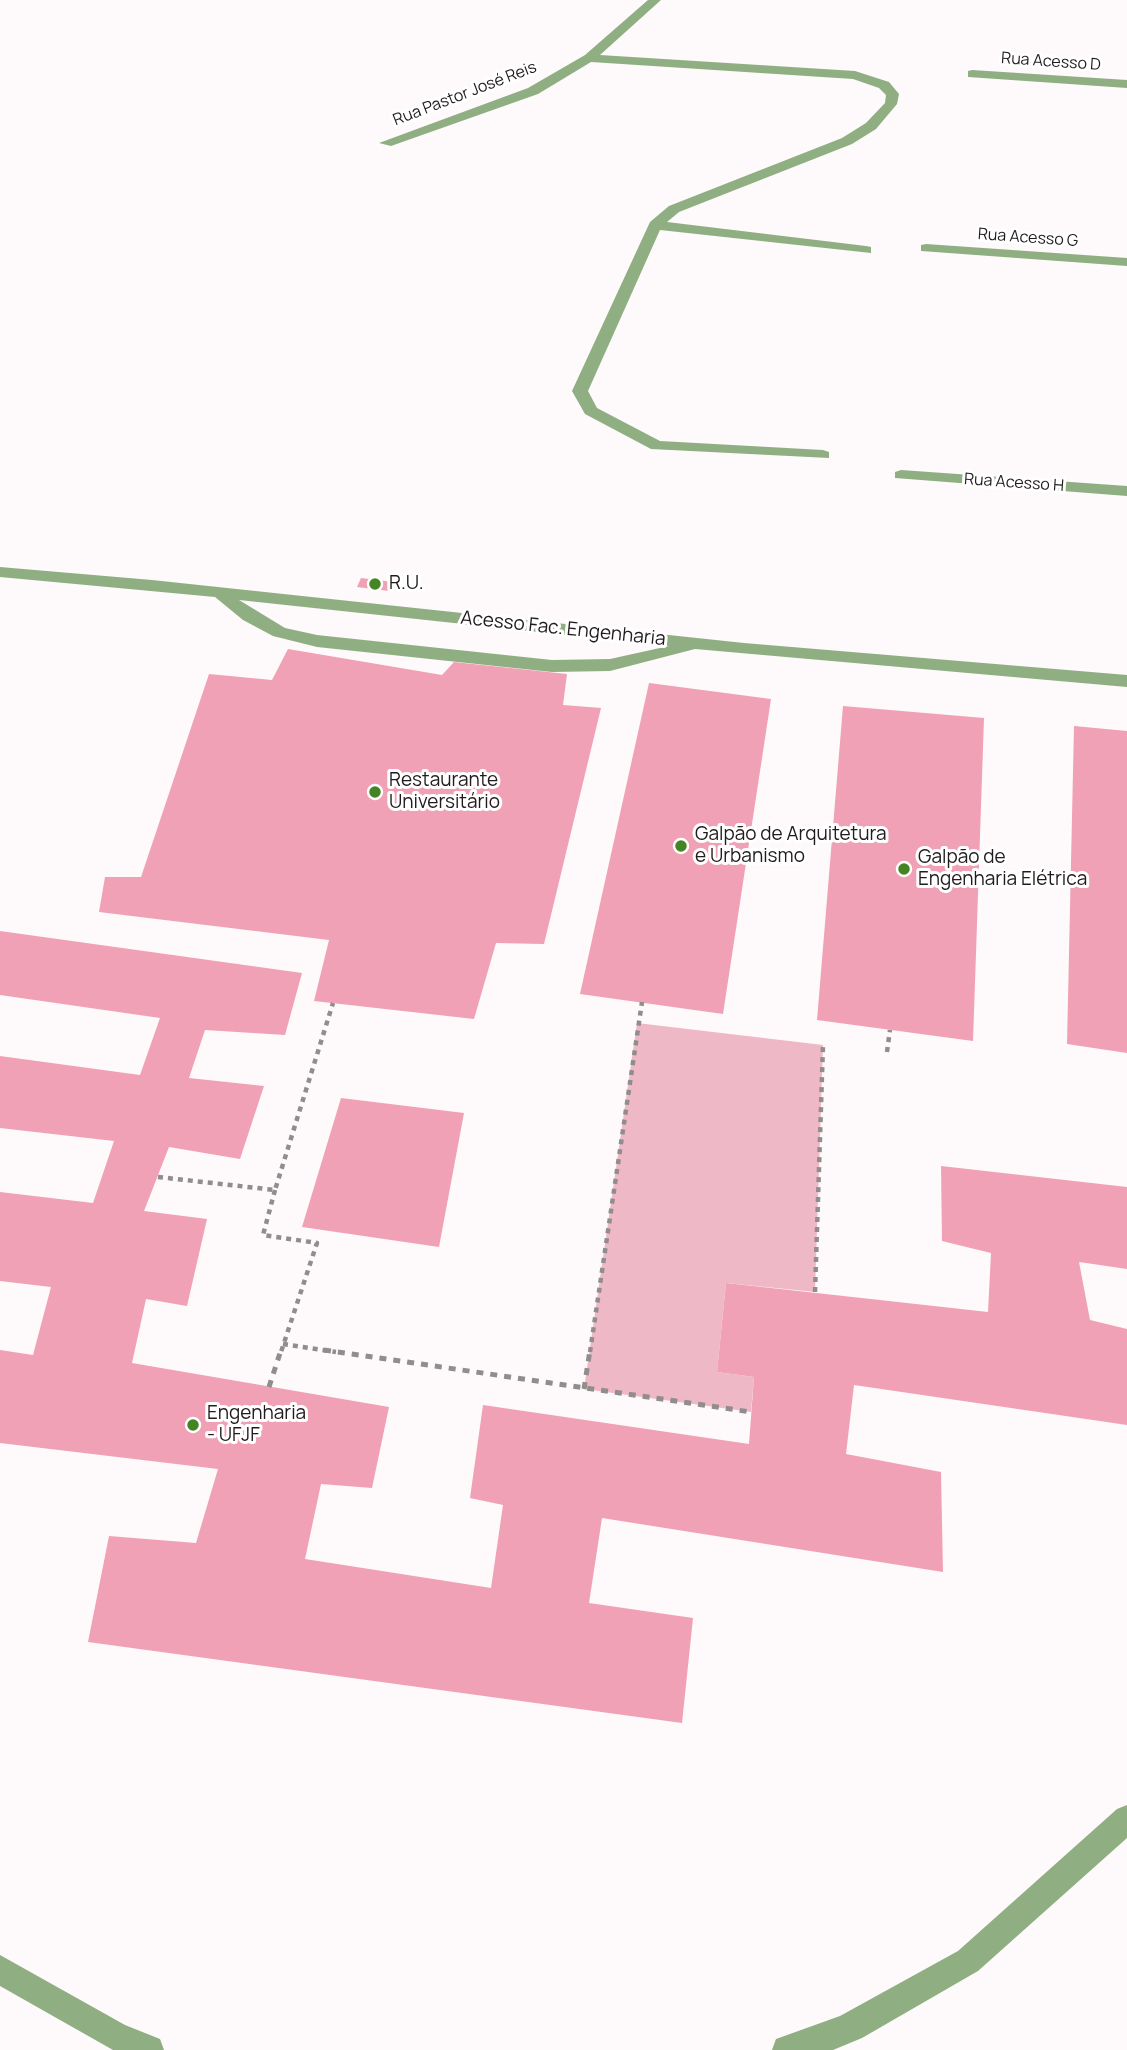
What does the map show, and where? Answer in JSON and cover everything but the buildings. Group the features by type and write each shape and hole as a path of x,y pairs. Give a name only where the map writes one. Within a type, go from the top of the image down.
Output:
{"street":[{"name":"Rua Pastor José Reis","path":"386,143 533,91 590,58 655,0"},
{"path":"590,58 855,75 884,85 892,94 891,104 872,126 847,141 674,209 655,225 580,391 591,411 657,446 822,455"},
{"name":"Rua Acesso D","path":"972,74 1127,84"},
{"path":"655,225 866,250"},
{"name":"Rua Acesso G","path":"926,248 1127,262"},
{"name":"Rua Acesso H","path":"901,475 1127,491"},
{"name":"Acesso Fac. Engenharia","path":"0,572 219,592 703,644 1127,681"},
{"path":"219,592 249,616 279,632 331,643 552,666 610,665 703,644"},
{"path":"788,2050 809,2045 851,2027 968,1961 1127,1819"},
{"path":"0,1970 115,2036 149,2050"}],"path":[{"path":"584,1389 642,1002"},
{"path":"269,1387 317,1243 262,1235 333,1003"},
{"path":"887,1052 890,1030"},
{"path":"815,1292 823,1045"},
{"path":"158,1177 275,1190"},
{"path":"283,1344 751,1412"}],"shaded area":[{"path":"637,1023 823,1045 815,1292 726,1283 717,1372 754,1377 751,1412 584,1389"}],"place":[{"name":"R.U.","path":"375,584"},
{"name":"Restaurante Universitário","path":"375,792"},
{"name":"Galpão de Arquitetura e Urbanismo","path":"681,846"},
{"name":"Galpão de Engenharia Elétrica","path":"904,869"},
{"name":"Engenharia - UFJF","path":"193,1425"}]}
